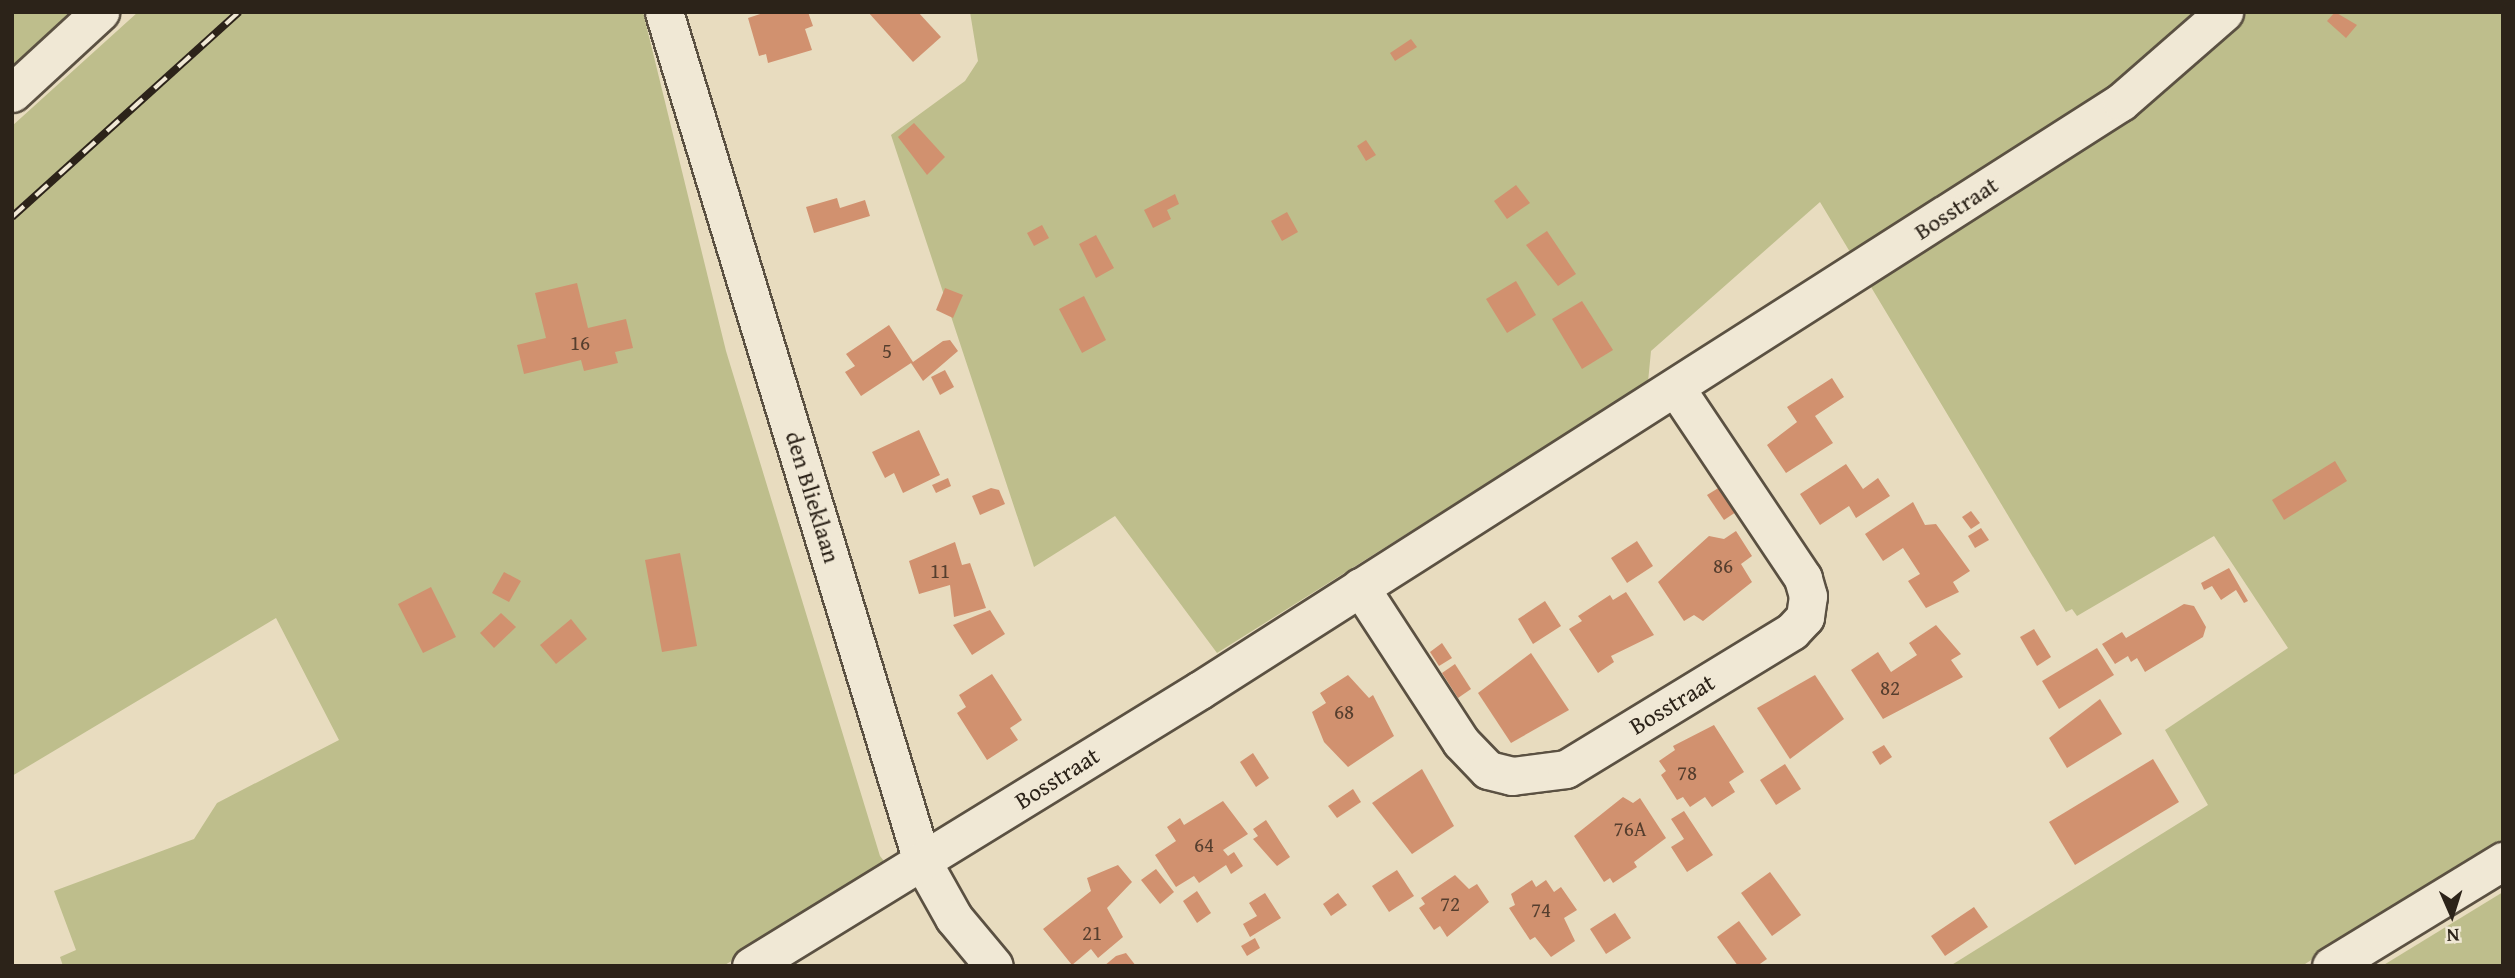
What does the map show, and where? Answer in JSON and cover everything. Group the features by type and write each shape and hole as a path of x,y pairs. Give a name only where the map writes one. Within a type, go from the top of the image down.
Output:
{"street":[{"path":"12,93 100,12"},
{"name":"den Blieklaan","path":"664,12 922,861 954,918 994,966"},
{"name":"Bosstraat","path":"751,966 1676,388 2121,102 2224,12"},
{"name":"Bosstraat","path":"1360,587 1461,742 1488,770 1512,776 1566,769 1792,631 1805,617 1808,596 1803,578 1676,388"},
{"path":"2331,966 2503,861"}],"green space":[{"path":"12,12 78,12 12,72"},
{"path":"138,12 643,12 726,351 880,856 890,869 723,966 63,966 60,957 76,950 54,891 194,839 217,803 339,740 276,618 12,776 12,126"},
{"path":"970,12 2503,12 2503,848 2446,884 2441,877 2415,892 2302,966 1950,966 2208,805 2165,730 2288,648 2214,536 2077,616 2072,609 2066,612 1820,202 1651,351 1648,382 1217,653 1115,516 1034,567 891,135 965,81 978,61"},
{"path":"2503,892 2503,966 2382,966"}],"building":[{"path":"766,12 808,12 813,26 805,29 812,50 768,63 766,54 759,56 748,18"},
{"path":"868,12 918,12 941,37 913,62"},
{"path":"2335,12 2357,25 2346,38 2327,21"},
{"path":"1411,39 1417,47 1395,61 1390,53"},
{"path":"914,123 945,157 927,175 898,137"},
{"path":"1366,140 1376,155 1366,161 1357,146"},
{"path":"1516,185 1530,203 1507,219 1494,201"},
{"path":"1175,194 1179,204 1167,210 1171,219 1153,228 1144,210"},
{"path":"837,198 840,208 865,200 870,216 814,233 806,207"},
{"path":"1287,212 1298,232 1282,241 1271,221"},
{"path":"1042,225 1049,238 1034,246 1027,233"},
{"path":"1547,231 1576,274 1558,286 1526,245"},
{"path":"1096,235 1114,268 1096,278 1079,244"},
{"path":"1516,281 1536,315 1507,333 1486,299"},
{"path":"577,283 588,328 626,319 633,348 615,352 618,363 584,371 581,360 524,374 517,345 546,338 535,293"},
{"path":"945,288 963,295 953,318 936,310"},
{"path":"1084,296 1106,340 1082,353 1059,309"},
{"path":"1582,301 1613,350 1582,369 1552,319"},
{"path":"889,325 913,362 943,341 950,340 958,351 923,381 911,363 861,396 845,372 855,366 846,354"},
{"path":"945,370 954,387 940,395 931,377"},
{"path":"1832,378 1844,397 1815,416 1833,443 1786,473 1767,445 1797,422 1787,407"},
{"path":"919,430 940,475 903,493 894,473 885,478 872,452"},
{"path":"2335,461 2347,481 2284,520 2272,500"},
{"path":"1846,464 1863,489 1878,478 1890,496 1856,518 1849,506 1820,525 1800,494"},
{"path":"948,478 951,486 936,493 932,485"},
{"path":"1720,487 1736,512 1724,520 1707,495"},
{"path":"991,488 999,490 1005,504 980,515 972,496"},
{"path":"1913,502 1925,525 1936,524 1970,571 1953,582 1959,592 1926,608 1908,581 1920,574 1903,548 1883,561 1865,534"},
{"path":"1971,511 1980,523 1971,529 1962,517"},
{"path":"1981,528 1989,540 1975,548 1968,536"},
{"path":"1736,531 1752,556 1741,564 1752,582 1703,621 1694,615 1684,621 1658,582 1709,536 1724,539"},
{"path":"1637,541 1653,566 1627,583 1611,558"},
{"path":"955,542 962,565 970,563 986,608 954,617 950,585 919,594 909,561"},
{"path":"680,553 697,646 662,652 645,560"},
{"path":"2229,568 2248,601 2244,603 2236,590 2221,600 2212,586 2204,590 2201,583"},
{"path":"504,572 521,581 509,602 492,593"},
{"path":"431,587 456,637 423,653 398,604"},
{"path":"1626,592 1654,635 1611,656 1614,662 1598,673 1569,629 1582,621 1578,616 1610,595 1613,600"},
{"path":"1545,601 1561,626 1533,644 1518,619"},
{"path":"2184,604 2194,606 2206,627 2203,637 2145,672 2137,658 2131,662 2128,656 2115,664 2102,644 2122,632 2126,638"},
{"path":"990,610 1005,634 972,655 953,625"},
{"path":"501,613 516,627 494,648 480,633"},
{"path":"571,619 587,639 556,664 540,645"},
{"path":"1936,625 1961,654 1951,660 1963,677 1883,719 1851,670 1878,652 1891,672 1917,655 1909,643"},
{"path":"2034,629 2051,657 2037,666 2020,637"},
{"path":"1442,643 1452,658 1439,666 1430,652"},
{"path":"2097,648 2114,675 2059,709 2042,681"},
{"path":"1531,653 1569,710 1511,743 1478,693"},
{"path":"1455,664 1471,689 1458,698 1442,673"},
{"path":"992,674 1022,720 1010,728 1018,740 987,760 957,713 966,707 959,695"},
{"path":"1348,675 1369,698 1373,695 1394,736 1348,767 1324,742 1312,712 1326,703 1320,693"},
{"path":"1815,675 1844,719 1790,759 1757,708"},
{"path":"2100,699 2122,734 2067,768 2049,738"},
{"path":"1714,725 1744,772 1729,782 1735,792 1712,807 1705,797 1690,807 1683,797 1677,800 1661,775 1666,771 1659,761 1675,750 1673,746"},
{"path":"1884,745 1892,757 1880,765 1872,752"},
{"path":"1253,753 1269,778 1256,787 1240,762"},
{"path":"2153,759 2179,802 2075,865 2049,822"},
{"path":"1785,764 1801,789 1776,805 1760,780"},
{"path":"1422,769 1454,826 1412,854 1372,803"},
{"path":"1353,789 1361,802 1337,818 1328,806"},
{"path":"1623,797 1633,803 1640,798 1666,838 1634,862 1637,867 1613,883 1610,878 1604,882 1574,836"},
{"path":"1223,801 1248,834 1223,850 1228,856 1234,852 1243,866 1231,874 1226,865 1199,883 1194,876 1176,887 1155,855 1176,841 1167,827 1180,818 1184,825"},
{"path":"1684,811 1713,855 1687,872 1671,847 1684,839 1671,819"},
{"path":"1266,820 1290,857 1277,866 1253,839 1258,836 1253,829"},
{"path":"1118,865 1132,882 1107,908 1123,937 1098,958 1091,949 1072,965 1043,929 1091,891 1087,878"},
{"path":"1156,869 1174,892 1160,904 1141,880"},
{"path":"1397,870 1414,896 1389,912 1372,886"},
{"path":"1770,872 1801,915 1772,936 1741,893"},
{"path":"1455,875 1469,889 1477,884 1489,902 1447,937 1440,926 1434,930 1419,908 1425,904 1421,898"},
{"path":"1532,880 1536,887 1546,880 1554,892 1561,887 1577,910 1564,918 1575,941 1551,957 1535,937 1530,940 1509,908 1515,905 1511,894"},
{"path":"1197,891 1211,913 1197,923 1183,901"},
{"path":"1265,893 1281,918 1250,937 1243,924 1257,916 1249,903"},
{"path":"1338,893 1347,905 1331,916 1323,904"},
{"path":"1974,907 1988,927 1945,956 1931,936"},
{"path":"1615,913 1631,938 1606,954 1590,929"},
{"path":"1739,921 1767,959 1757,966 1738,966 1717,937"},
{"path":"1255,938 1260,948 1247,956 1241,946"},
{"path":"1126,953 1136,966 1104,966 1116,956"}],"railway":[{"path":"12,217 239,12"}]}
